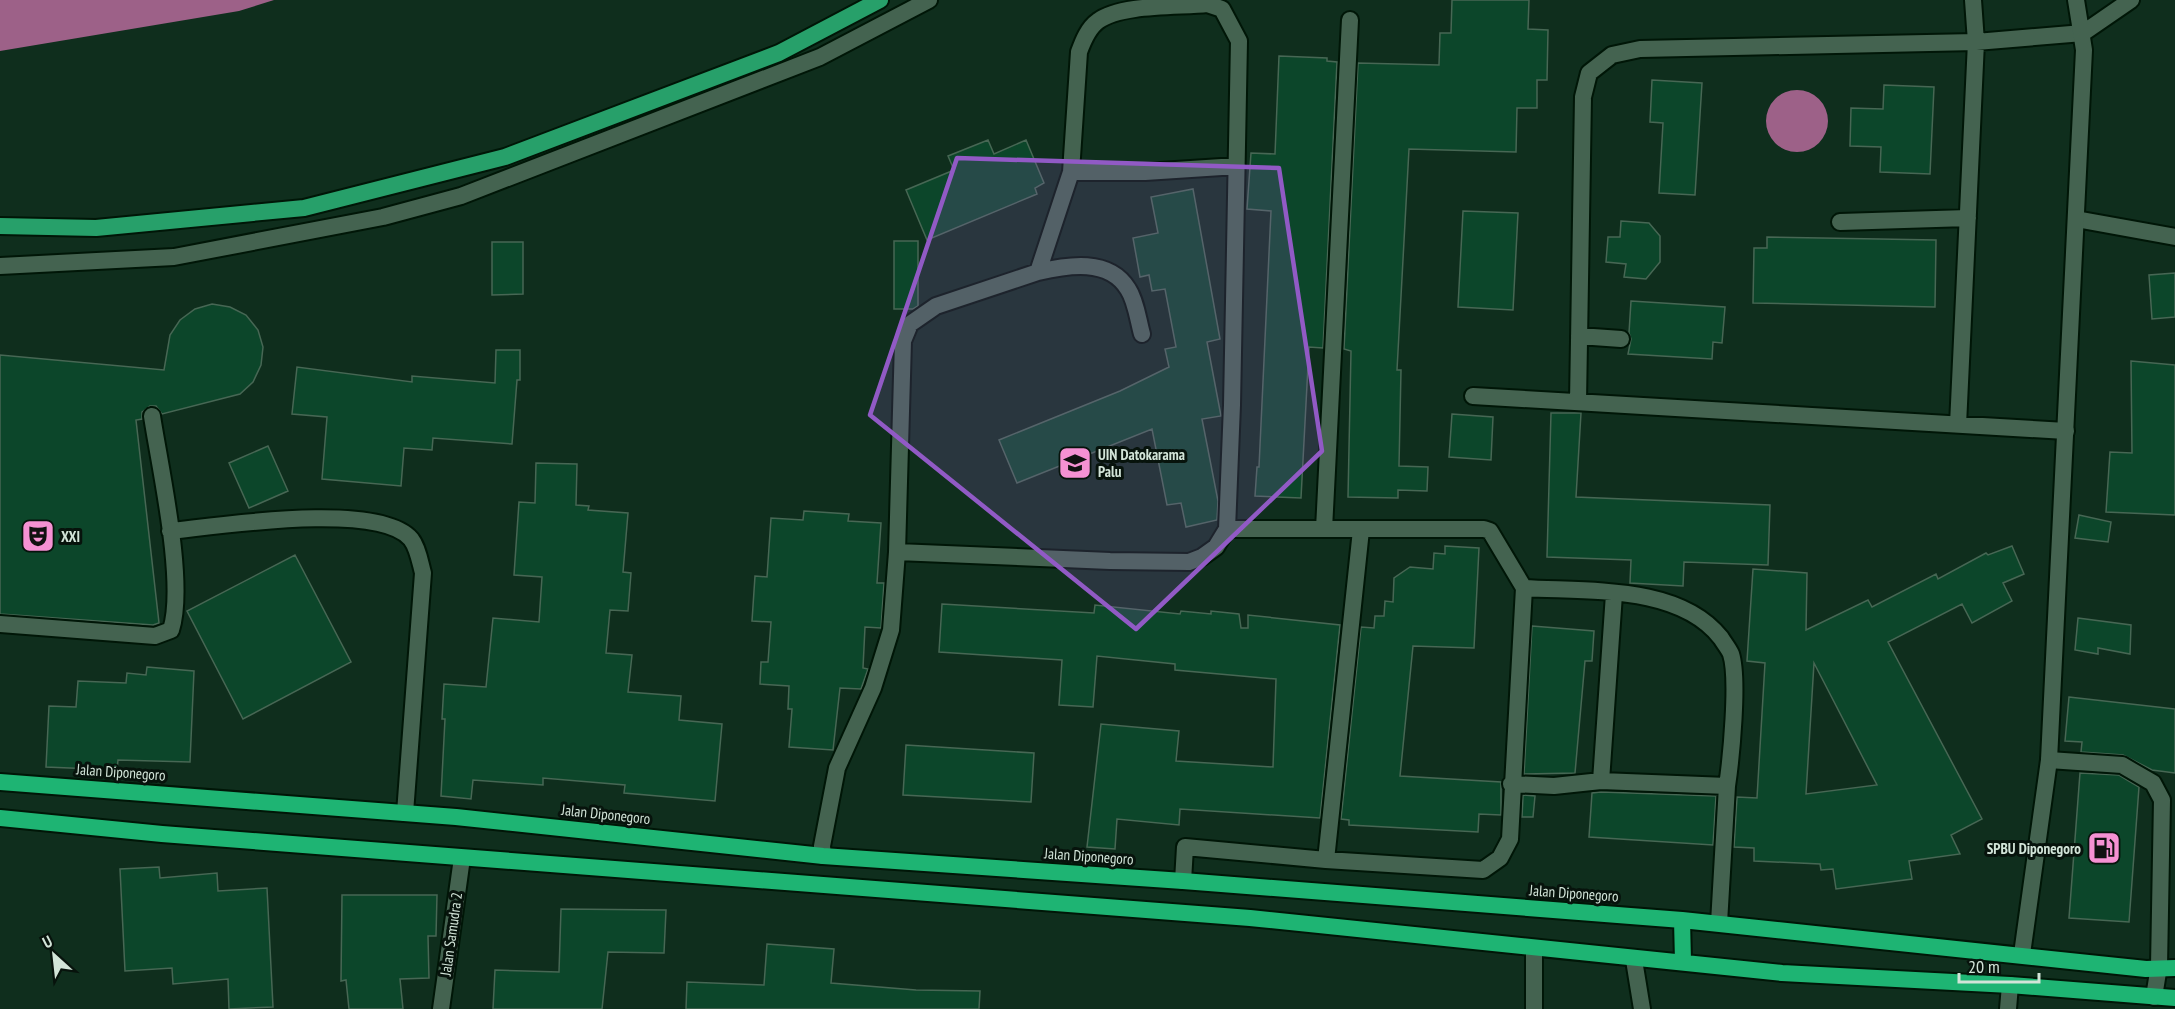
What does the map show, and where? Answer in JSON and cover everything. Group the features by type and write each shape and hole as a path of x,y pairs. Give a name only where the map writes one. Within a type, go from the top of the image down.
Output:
{"highway":[{"name":"Jalan Diponegoro","path":"0,782 405,813 823,856 1184,881 1719,923 2146,969 2167,967"},
{"path":"0,818 462,858 1250,918 1634,960 1683,961 1782,973 2175,998"},
{"path":"1682,920 1683,961"}],"main road":[{"path":"0,226 96,228 304,208 505,157 779,53 880,0"}],"street":[{"path":"0,266 174,257 383,217 461,196 820,57 928,0"},
{"path":"1958,425 1976,42 1973,0"},
{"path":"2022,954 2049,760 2084,50 2076,0"},
{"path":"1578,402 1583,97 1589,73 1612,55 1640,49 1976,42 2083,33 2131,0"},
{"path":"897,552 1189,562 1202,557 1216,547 1227,529 1239,41 1222,9 1207,4 1113,12 1096,21 1085,37 1079,52 1071,172 1038,272"},
{"path":"1324,529 1350,20"},
{"path":"1071,172 1145,172 1237,166"},
{"path":"1840,222 1968,218"},
{"path":"2076,219 2175,237"},
{"path":"823,856 822,846 837,768 873,688 891,630 897,552 898,450 905,332 921,315 936,306 1038,272 1072,265 1088,266 1121,280 1130,291 1142,334"},
{"path":"1580,336 1621,339"},
{"path":"1473,396 2066,431"},
{"path":"0,624 155,636 171,630 176,613 170,531 152,416"},
{"path":"170,531 315,516 346,521 370,519 399,530 411,539 423,573 405,813"},
{"path":"1184,881 1185,847 1326,860 1483,870 1500,858 1510,839 1511,784 1524,588 1494,536 1484,529 1227,529"},
{"path":"1326,860 1361,530"},
{"path":"1524,588 1640,596 1674,603 1701,617 1716,631 1731,654 1733,689 1719,923"},
{"path":"1601,781 1614,594"},
{"path":"2049,760 2122,765 2153,783 2162,800 2167,967 2154,997"},
{"path":"1511,784 1554,786 1601,781 1727,786"},
{"name":"Jalan Samudra 2","path":"441,1009 462,858"},
{"path":"1534,948 1534,1009"},
{"path":"1634,960 1642,1009"},
{"path":"2008,1009 2010,986"}],"highlighted area":[{"path":"957,158 1279,168 1322,451 1136,629 870,415"}],"shaded area":[{"path":"0,0 274,0 239,11 0,51"},
{"path":"1791,90 1803,90 1819,99 1826,109 1828,121 1826,133 1819,143 1803,152 1791,152 1780,147 1771,138 1766,127 1766,115 1771,104 1780,95"}],"building":[{"path":"1452,0 1529,0 1528,29 1548,30 1547,80 1537,80 1537,108 1517,108 1516,152 1409,149 1397,370 1401,370 1399,466 1428,467 1427,491 1398,490 1398,498 1348,497 1351,351 1344,349 1358,63 1439,65 1440,33 1451,33"},
{"path":"1279,56 1327,58 1327,61 1337,62 1323,348 1309,347 1301,498 1255,496 1257,467 1259,467 1271,211 1247,209 1251,153 1275,154"},
{"path":"1652,80 1702,83 1695,195 1659,193 1663,123 1650,122"},
{"path":"1884,85 1934,87 1930,174 1880,172 1881,147 1850,146 1851,108 1883,109"},
{"path":"988,140 994,154 1026,140 1044,183 1035,188 1037,194 927,240 906,190 954,170 948,156"},
{"path":"1193,189 1220,339 1207,342 1221,416 1202,419 1218,501 1217,520 1186,527 1181,503 1167,505 1152,429 1017,483 999,440 1120,391 1169,367 1165,349 1176,347 1165,289 1152,291 1149,275 1140,277 1133,238 1158,233 1151,197"},
{"path":"1463,211 1518,213 1513,310 1458,307"},
{"path":"1621,221 1649,223 1660,236 1660,262 1646,279 1624,277 1626,264 1606,262 1608,237 1620,237"},
{"path":"1767,237 1936,240 1935,307 1753,303 1754,248 1767,248"},
{"path":"894,241 918,241 918,306 913,309 894,309"},
{"path":"492,242 523,242 523,294 492,295"},
{"path":"2175,273 2175,317 2152,319 2149,275"},
{"path":"1631,301 1725,307 1722,343 1713,342 1712,359 1628,354 1631,339 1629,333"},
{"path":"212,304 230,307 246,315 258,330 263,347 261,365 253,382 240,394 162,414 156,406 150,406 142,412 142,419 136,420 159,623 153,625 0,614 0,355 164,370 170,335 180,320 195,309"},
{"path":"496,350 520,350 520,380 517,380 512,444 433,438 432,450 404,448 401,486 322,479 327,417 292,414 297,367 412,382 412,376 495,383"},
{"path":"2131,361 2175,365 2175,515 2106,512 2110,452 2132,453"},
{"path":"1551,413 1581,413 1576,497 1770,505 1768,565 1684,562 1683,586 1630,583 1631,560 1547,557"},
{"path":"1452,414 1493,417 1491,460 1449,457"},
{"path":"268,446 288,491 249,508 229,463"},
{"path":"536,463 577,464 576,505 589,506 588,510 628,513 623,572 631,573 628,611 610,610 606,653 632,655 628,692 681,696 679,720 722,724 715,801 624,793 625,785 543,778 543,785 473,780 471,799 441,796 445,719 442,719 444,684 486,687 493,618 539,622 542,577 514,575 519,502 535,503"},
{"path":"804,511 849,514 848,521 881,523 877,583 884,583 881,628 865,627 863,668 868,669 861,689 840,688 833,750 789,747 792,709 788,709 789,686 760,684 761,662 768,662 771,622 752,621 755,576 767,577 771,518 803,520"},
{"path":"2079,515 2111,522 2108,542 2075,538"},
{"path":"1445,546 1479,548 1474,648 1413,646 1400,776 1501,782 1501,815 1479,814 1478,832 1349,825 1349,820 1341,819 1361,627 1374,628 1375,616 1384,616 1385,601 1393,602 1394,578 1410,567 1433,569 1434,553 1445,554"},
{"path":"2012,546 2024,574 2003,583 2012,601 1972,623 1962,604 1888,642 1982,819 1951,835 1960,854 1909,861 1912,879 1836,889 1833,869 1821,870 1820,864 1754,861 1754,848 1734,847 1737,797 1757,798 1765,663 1747,661 1753,569 1807,573 1806,630 1868,600 1872,607 1936,574 1938,579 1986,553 1988,555","holes":["1814,663 1877,785 1806,794"]},
{"path":"295,555 351,662 243,719 187,611"},
{"path":"942,604 1094,613 1095,605 1180,614 1181,611 1211,614 1211,611 1239,614 1241,628 1248,628 1248,615 1340,625 1320,818 1180,809 1179,825 1117,819 1115,849 1087,847 1101,724 1179,731 1176,761 1273,767 1276,679 1175,670 1175,664 1097,656 1093,707 1059,705 1062,660 939,652"},
{"path":"2078,618 2131,625 2130,654 2098,648 2098,654 2075,650"},
{"path":"1532,626 1594,631 1592,661 1585,661 1575,773 1524,774"},
{"path":"147,667 194,671 190,762 118,760 117,770 46,767 49,706 76,707 78,681 126,683 127,673 146,675"},
{"path":"2069,697 2175,709 2175,773 2152,770 2123,755 2081,752 2082,742 2065,741"},
{"path":"906,745 1034,753 1031,802 903,795"},
{"name":"SPBU Diponegoro","path":"2080,773 2119,775 2139,787 2129,922 2069,918"},
{"path":"1592,793 1716,796 1713,845 1589,837"},
{"path":"1523,795 1535,796 1533,817 1522,817"},
{"path":"159,867 160,878 217,873 218,891 267,888 273,1007 229,1009 228,979 173,984 172,968 125,971 120,869"},
{"path":"342,895 437,895 436,936 428,936 429,978 400,979 403,1009 349,1009 346,980 341,981"},
{"path":"561,909 666,910 664,953 608,952 602,1009 493,1009 495,970 559,972"},
{"path":"767,944 834,949 831,983 916,990 980,991 979,1009 686,1009 687,982 764,985"}],"place":[{"name":"UIN Datokarama Palu","path":"1075,463"},
{"name":"XXI","path":"38,536"},
{"name":"SPBU Diponegoro","path":"2104,848"}]}
